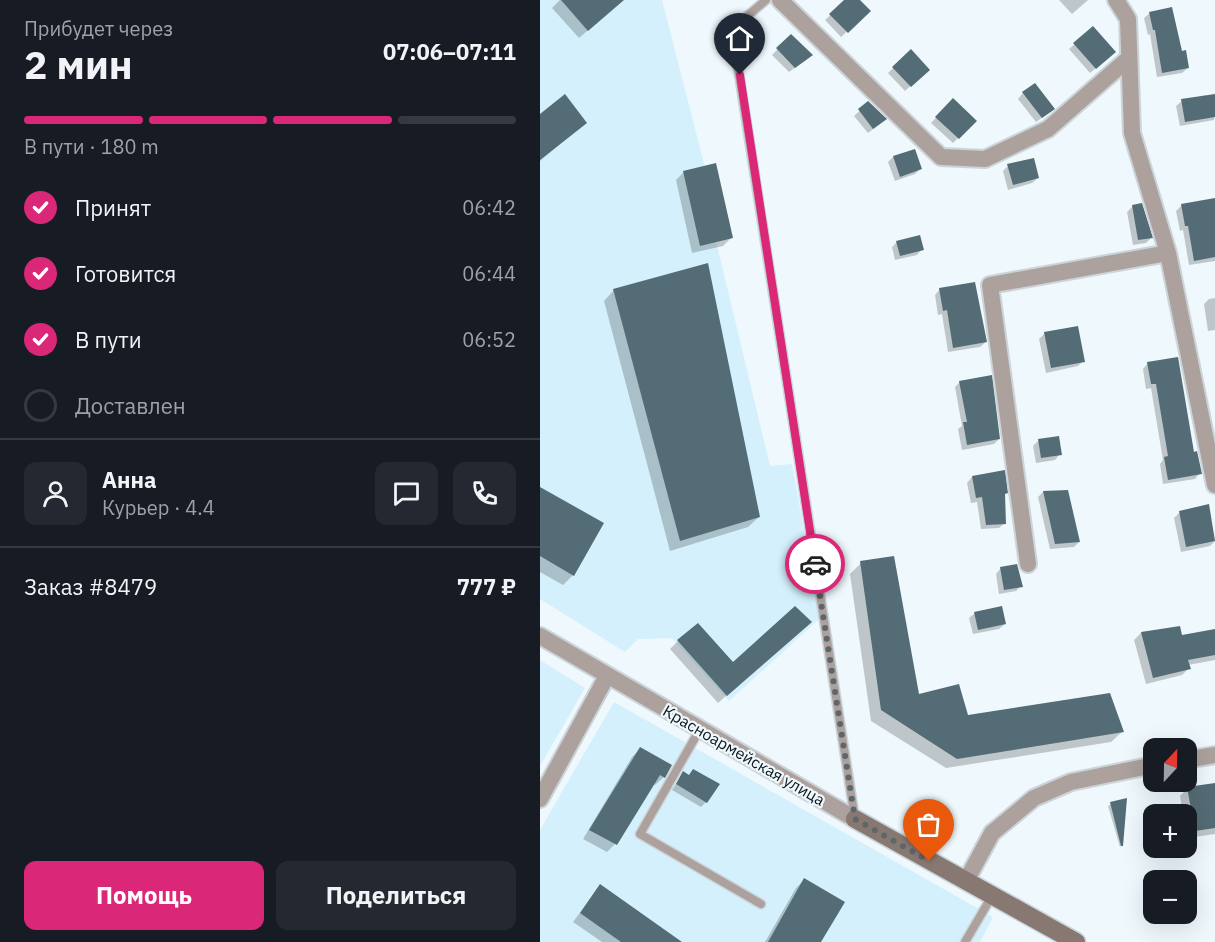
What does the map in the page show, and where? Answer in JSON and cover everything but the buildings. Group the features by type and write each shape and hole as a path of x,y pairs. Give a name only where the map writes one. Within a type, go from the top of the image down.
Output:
{"street":[{"path":"780,0 941,157 985,159 1048,129 1129,58"},
{"path":"1116,0 1128,19 1132,133 1168,253 1215,485"},
{"path":"1028,564 990,285 1168,253"},
{"name":"Красноармейская улица","path":"540,636 855,819 1076,942"},
{"path":"540,799 607,676"},
{"path":"1197,758 1215,755"},
{"path":"966,881 993,833 1034,798 1071,782 1143,767"}],"lane":[{"path":"766,0 732,29 855,819"},
{"path":"700,729 640,834 761,903"},
{"path":"965,942 992,895"}],"shaded area":[{"path":"540,0 662,0 721,230 715,237 770,466 792,464 820,618 729,701 672,638 638,639 625,652 540,599"},
{"path":"540,660 585,688 540,766"},
{"path":"614,702 993,917 980,942 540,942 540,830"}],"way so far":[{"path":"815,564 855,819 929,861"}],"route":[{"path":"740,75 815,564"}]}
